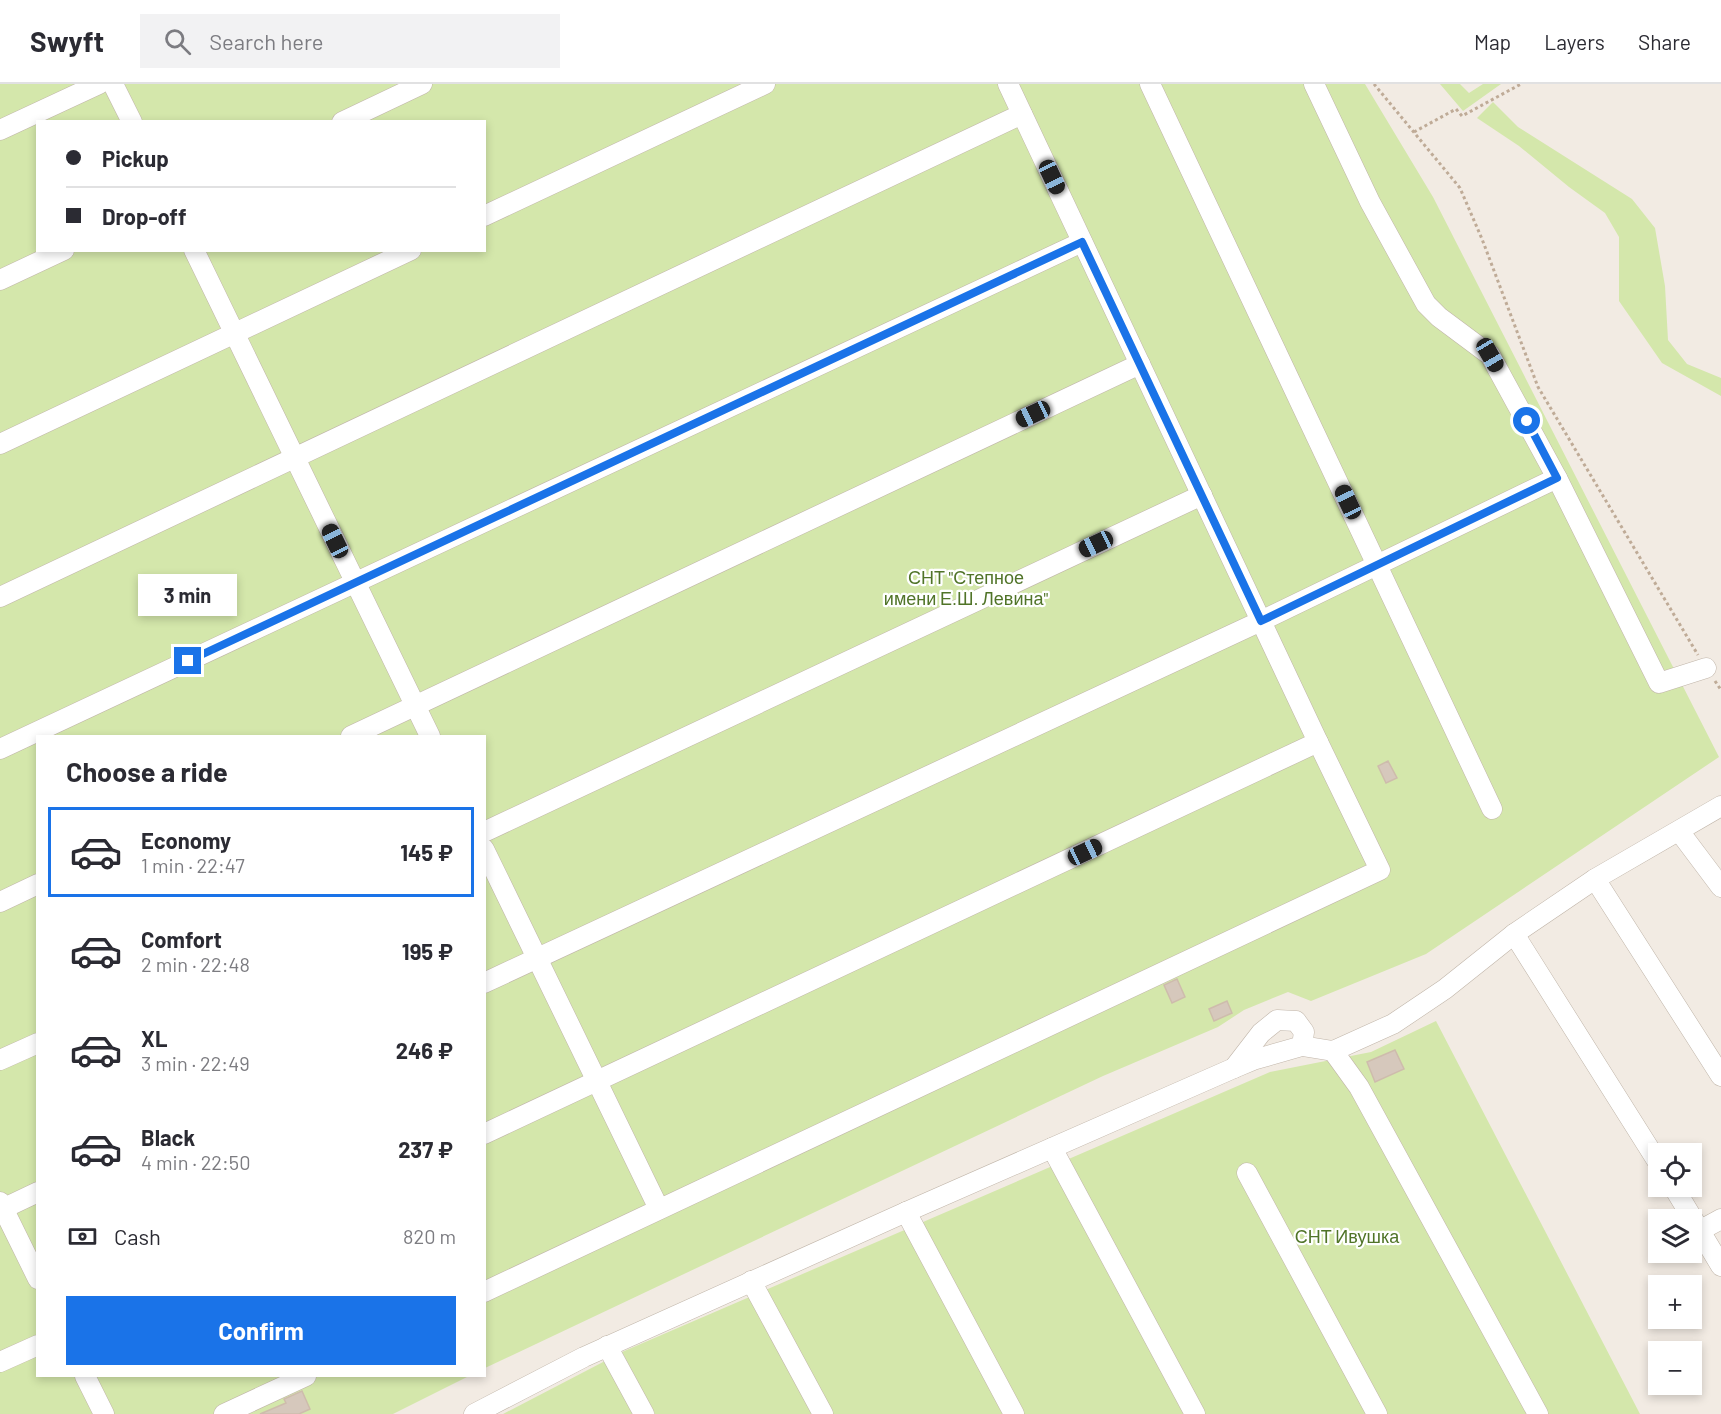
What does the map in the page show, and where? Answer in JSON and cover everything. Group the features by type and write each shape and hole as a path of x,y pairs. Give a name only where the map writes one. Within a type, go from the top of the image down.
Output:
{"street":[{"path":"0,130 99,84"},
{"path":"114,84 131,120"},
{"path":"346,120 422,84"},
{"path":"486,215 765,84"},
{"path":"486,1291 1380,870 1008,84"},
{"path":"1150,84 1492,808"},
{"path":"1314,84 1370,202 1426,304 1439,317 1490,355 1557,478 1659,682 1706,668"},
{"path":"0,597 1022,114"},
{"path":"0,749 1082,242"},
{"path":"0,280 60,252"},
{"path":"195,252 430,735"},
{"path":"0,444 407,252"},
{"path":"353,735 1140,364"},
{"path":"486,982 1261,621 1557,478"},
{"path":"486,831 1202,495"},
{"path":"486,1133 1318,742"},
{"path":"474,1414 607,1346 1233,1068 1302,1046 1333,1051 1393,1024 1445,989 1514,934 1595,879 1721,806"},
{"path":"1679,831 1721,886"},
{"path":"486,853 659,1209"},
{"path":"1595,879 1721,1076"},
{"path":"0,902 36,885"},
{"path":"1514,934 1648,1147"},
{"path":"1233,1068 1261,1033 1277,1020 1296,1021 1304,1032 1302,1046"},
{"path":"0,1060 36,1044"},
{"path":"1333,1051 1359,1087 1538,1414"},
{"path":"1052,1148 1195,1414"},
{"path":"1247,1173 1377,1414"},
{"path":"36,1193 1,1207 36,1276"},
{"path":"906,1212 1014,1414"},
{"path":"1702,1229 1721,1219"},
{"path":"1702,1236 1721,1266"},
{"path":"751,1281 823,1414"},
{"path":"0,1362 36,1346"},
{"path":"607,1346 644,1414"},
{"path":"86,1377 104,1414"},
{"path":"224,1414 304,1377"}],"path":[{"path":"1374,84 1460,188 1482,238 1538,387 1721,690"},
{"path":"1414,132 1456,109 1462,116 1521,84"}],"green space":[{"name":"СНТ \"Степное имени Е.Ш. Левина\"","path":"0,84 1365,84 1433,197 1719,757 1426,954 1311,1001 1288,992 1244,1010 1218,1027 1103,1076 486,1368 486,735 36,735 36,1377 467,1377 393,1414 0,1414"},
{"path":"1440,84 1460,84 1469,93 1483,84 1501,84 1463,111"},
{"path":"1493,102 1518,127 1632,199 1655,228 1665,286 1668,340 1687,364 1721,378 1721,396 1662,363 1619,301 1619,237 1605,213 1519,146 1477,118"},
{"name":"СНТ Ивушка","path":"1436,1021 1640,1414 655,1414 622,1352 1270,1072 1371,1052"},
{"path":"605,1361 634,1414 503,1414"}],"building":[{"path":"1388,761 1397,778 1386,783 1378,766"},
{"path":"1177,979 1185,997 1172,1003 1164,985"},
{"path":"1227,1001 1232,1013 1214,1021 1209,1009"},
{"path":"1395,1050 1404,1069 1375,1082 1367,1062"},
{"path":"302,1391 310,1409 299,1414 260,1414 286,1403 284,1399"}],"route":[{"path":"188,661 1082,242 1261,621 1557,478 1527,421"}]}
